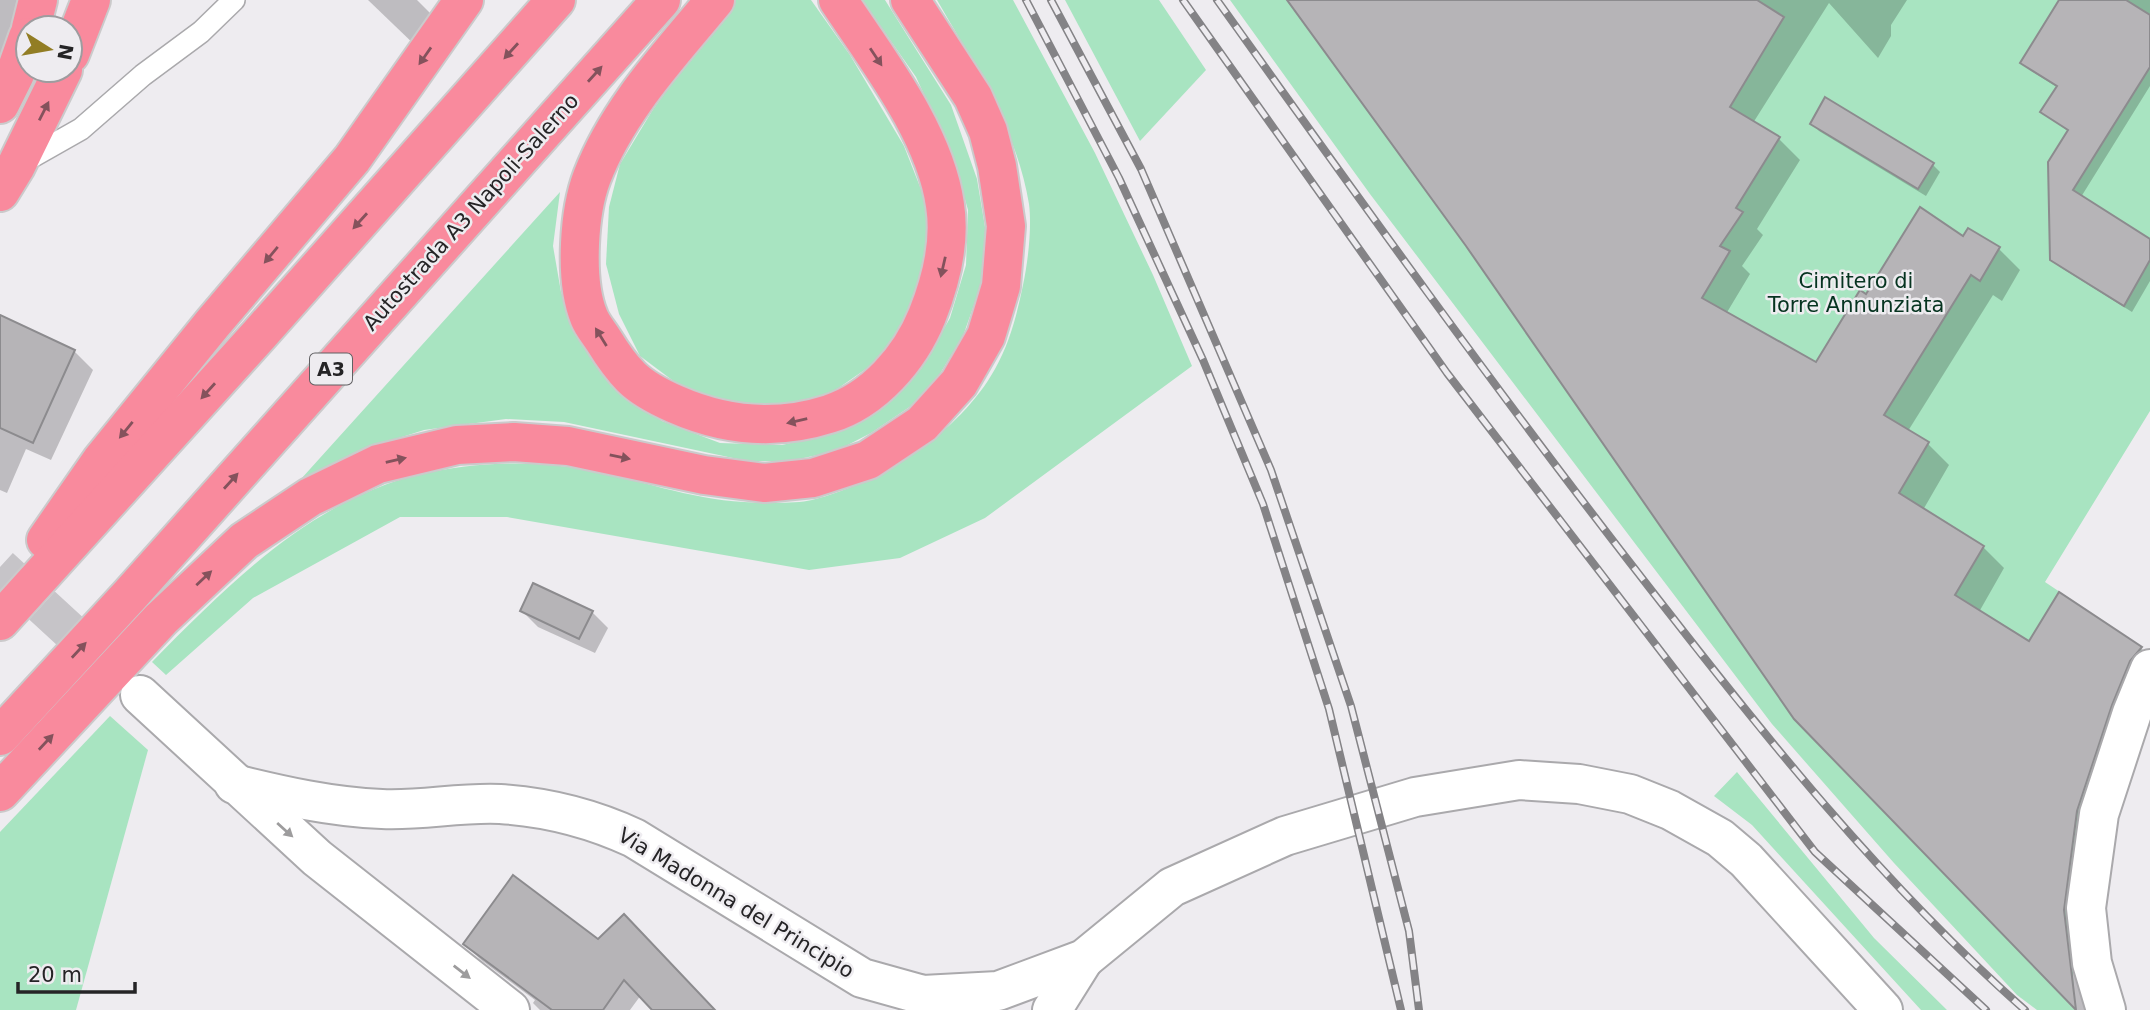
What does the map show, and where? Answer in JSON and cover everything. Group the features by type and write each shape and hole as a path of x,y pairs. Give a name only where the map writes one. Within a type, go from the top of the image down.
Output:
{"highway":[{"path":"84,18 91,0"},
{"path":"0,606 101,461 352,159 464,0"},
{"path":"0,621 258,336 556,0"},
{"name":"Autostrada A3 Napoli-Salerno","path":"0,736 661,0"},
{"path":"715,0 638,95 607,142 591,180 581,221 579,268 589,316 615,358 633,379 657,396 702,416 742,424 783,424 831,414 861,398 891,374 920,332 937,292 945,257 946,206 935,163 902,95 838,0"},
{"path":"0,792 161,619 244,541 310,498 378,464 457,445 514,442 568,446 704,475 764,483 813,478 868,460 922,424 959,383 986,336 1001,286 1006,226 997,166 988,131 973,97 910,0"},
{"path":"0,104 14,76"},
{"path":"8,179 56,84"}],"street":[{"path":"2106,1010 2092,963 2086,908 2099,814 2132,713 2150,669"},
{"path":"140,695 317,858 510,1010"},
{"name":"Via Madonna del Principio","path":"234,784 316,804 384,809 498,804 550,810 598,822 634,838 862,978 923,995 998,991 1084,959 1172,887 1285,836 1415,797 1519,780 1579,784 1630,794 1670,810 1720,838 1746,860 1883,1010"},
{"path":"1052,1010 1084,959"}],"lane":[{"path":"201,32 213,0"},
{"path":"8,179 81,129 143,75 201,32 234,0"}],"green space":[{"path":"736,0 811,0 850,55 904,146 924,197 929,232 918,285 900,332 873,364 830,394 781,405 729,405 680,386 640,356 619,314 606,264 609,207 620,164 652,111 713,25"},
{"path":"862,0 885,0 951,105 977,179 987,239 981,285 963,336 938,377 911,406 871,433 836,451 790,461 747,461 564,422 506,419 424,430 361,450 301,479 560,192 553,246 561,292 584,348 616,390 662,421 720,443 782,445 837,432 881,409 921,369 950,318 966,265 968,210 953,157 916,77"},
{"path":"937,0 1013,0 1095,153 1153,275 1192,366 985,518 900,558 809,570 507,517 400,517 253,598 166,675 152,662 242,575 308,524 343,503 381,486 421,474 482,465 544,464 604,473 683,493 724,500 796,502 812,500 865,481 891,468 940,434 980,392 1005,349 1023,285 1030,223 1029,204 1015,150 979,73"},
{"path":"1065,0 1159,0 1206,70 1140,141"},
{"name":"Cimitero di Torre Annunziata","path":"1230,0 2150,0 2150,411 2045,582 2142,647 2086,802 2069,913 2075,1010 2037,1010 2017,995 1894,863 1772,724 1370,194"},
{"path":"110,716 148,750 76,1010 0,1010 0,832"},
{"path":"1737,772 1874,938 1947,1010 1921,1010 1752,825 1714,796"}],"building":[{"name":"Cimitero di Torre Annunziata","path":"1287,0 1757,0 1784,17 1730,107 1780,137 1736,208 1743,212 1720,246 1730,251 1702,298 1816,362 1860,290 1866,294 1920,207 1963,236 1968,228 2000,247 1980,281 1971,275 1884,415 1929,442 1899,493 1984,546 1955,595 2029,641 2059,592 2142,647 2130,661 2112,705 2077,811 2064,910 2076,1010 1794,719 1466,246"},
{"path":"2059,0 2126,0 2150,15 2150,67 2073,190 2150,239 2150,260 2124,306 2050,260 2048,162 2068,130 2040,112 2057,86 2020,63"},
{"path":"1825,97 1934,163 1918,189 1810,124"},
{"path":"0,315 75,350 33,443 0,428"},
{"path":"533,583 593,611 579,639 520,611"},
{"path":"513,875 598,939 624,914 715,1010 652,1010 624,980 603,1010 552,1010 463,944"}],"tunnel":[{"path":"0,567 109,667"}],"railway":[{"path":"1026,0 1119,178 1203,360 1263,504 1329,709 1401,1010"},
{"path":"1051,0 1141,169 1271,470 1351,706 1409,931 1419,1010"},
{"path":"1183,0 1447,373 1815,852 1986,1010"},
{"path":"1217,0 1481,366 1689,639 1779,751 1873,859 1972,962 2025,1010"}]}
